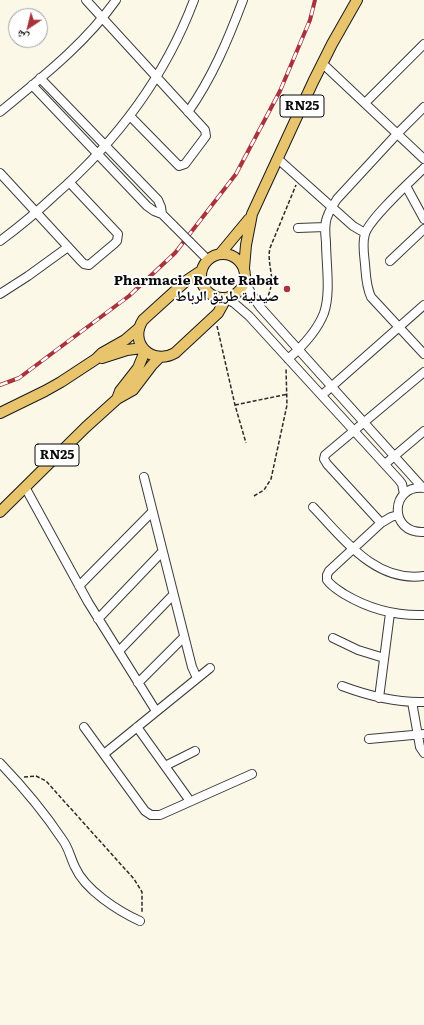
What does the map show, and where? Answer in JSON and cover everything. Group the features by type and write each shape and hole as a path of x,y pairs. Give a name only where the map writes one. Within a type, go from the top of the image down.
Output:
{"main road":[{"name":"RN25","path":"208,260 220,254 233,240 252,214 322,63 357,0"},
{"name":"RN25","path":"0,512 76,436 117,399 133,390 160,357 170,356 175,353 215,317 221,309 225,299 240,292 245,282 244,268 246,245 252,214"},
{"path":"220,254 234,257 244,268"},
{"path":"0,413 45,391 96,359 102,353 129,338 139,328 143,320 182,284 201,271 208,260"},
{"path":"201,271 200,279 205,291 216,298 225,299"},
{"path":"139,328 139,340 144,349 152,355 160,357"},
{"name":"RN25","path":"117,399 120,391 138,368 144,349"},
{"path":"96,359 104,358 127,350 144,349"}],"street":[{"path":"86,0 204,130 206,136 185,164 181,166 177,164 130,116"},
{"path":"0,112 85,38 116,0"},
{"path":"0,241 36,213 70,183 106,146 157,78 176,42 194,0"},
{"path":"188,112 198,99 219,59 242,0"},
{"path":"365,103 424,44"},
{"path":"322,63 424,159"},
{"path":"40,78 158,200 162,214"},
{"path":"32,85 150,209 162,214 208,260"},
{"path":"288,359 299,349 313,332 324,311 327,290 325,227 328,214 332,206 397,134 424,107"},
{"path":"278,159 353,226 365,234"},
{"path":"424,168 372,222 365,234 364,241 367,289 371,297 424,354"},
{"path":"0,173 81,261 84,264 89,264 114,244 118,234 70,183"},
{"path":"406,186 424,219"},
{"path":"298,228 325,227"},
{"path":"390,261 424,228"},
{"path":"0,294 68,247"},
{"path":"245,282 249,291 261,308 424,488"},
{"path":"225,299 234,303 249,316 322,395 402,484 404,494"},
{"path":"322,395 424,305"},
{"path":"381,523 325,461 324,457 326,453 424,372"},
{"path":"385,464 424,431"},
{"path":"144,477 184,637 192,667 197,678"},
{"path":"25,487 98,619 156,711"},
{"path":"424,488 413,488 404,494 398,503 398,515 404,527 417,532 424,532"},
{"path":"313,507 364,559 377,567 405,576 424,576"},
{"path":"79,586 152,512"},
{"path":"398,515 381,523 353,549 328,573 328,582 351,599 369,607 390,613 424,615"},
{"path":"98,619 162,552"},
{"path":"119,651 173,595"},
{"path":"379,698 390,613"},
{"path":"138,683 184,637"},
{"path":"332,638 358,650 384,658"},
{"path":"104,754 210,668"},
{"path":"342,686 379,698 424,702"},
{"path":"412,702 421,735 420,747 424,753"},
{"path":"84,727 148,813 154,815 160,815 252,774"},
{"path":"137,727 190,801"},
{"path":"369,739 421,735"},
{"path":"165,766 195,751"},
{"path":"0,763 68,847 75,867 84,879 107,902 140,921"}],"path":[{"path":"261,308 269,294 272,284 269,257 270,248 300,178"},
{"path":"215,317 246,443"},
{"path":"254,496 264,490 271,479 286,413 288,394 286,374 288,359"},
{"path":"236,405 288,394"},
{"path":"14,779 36,776 46,781 130,874 142,892 143,909 140,921"}],"railway":[{"path":"0,385 19,378 129,296 175,253 236,174 280,91 310,20 315,0"}],"place":[{"name":"Pharmacie Route Rabat صيدلية طريق الرباط","path":"287,289"}]}
